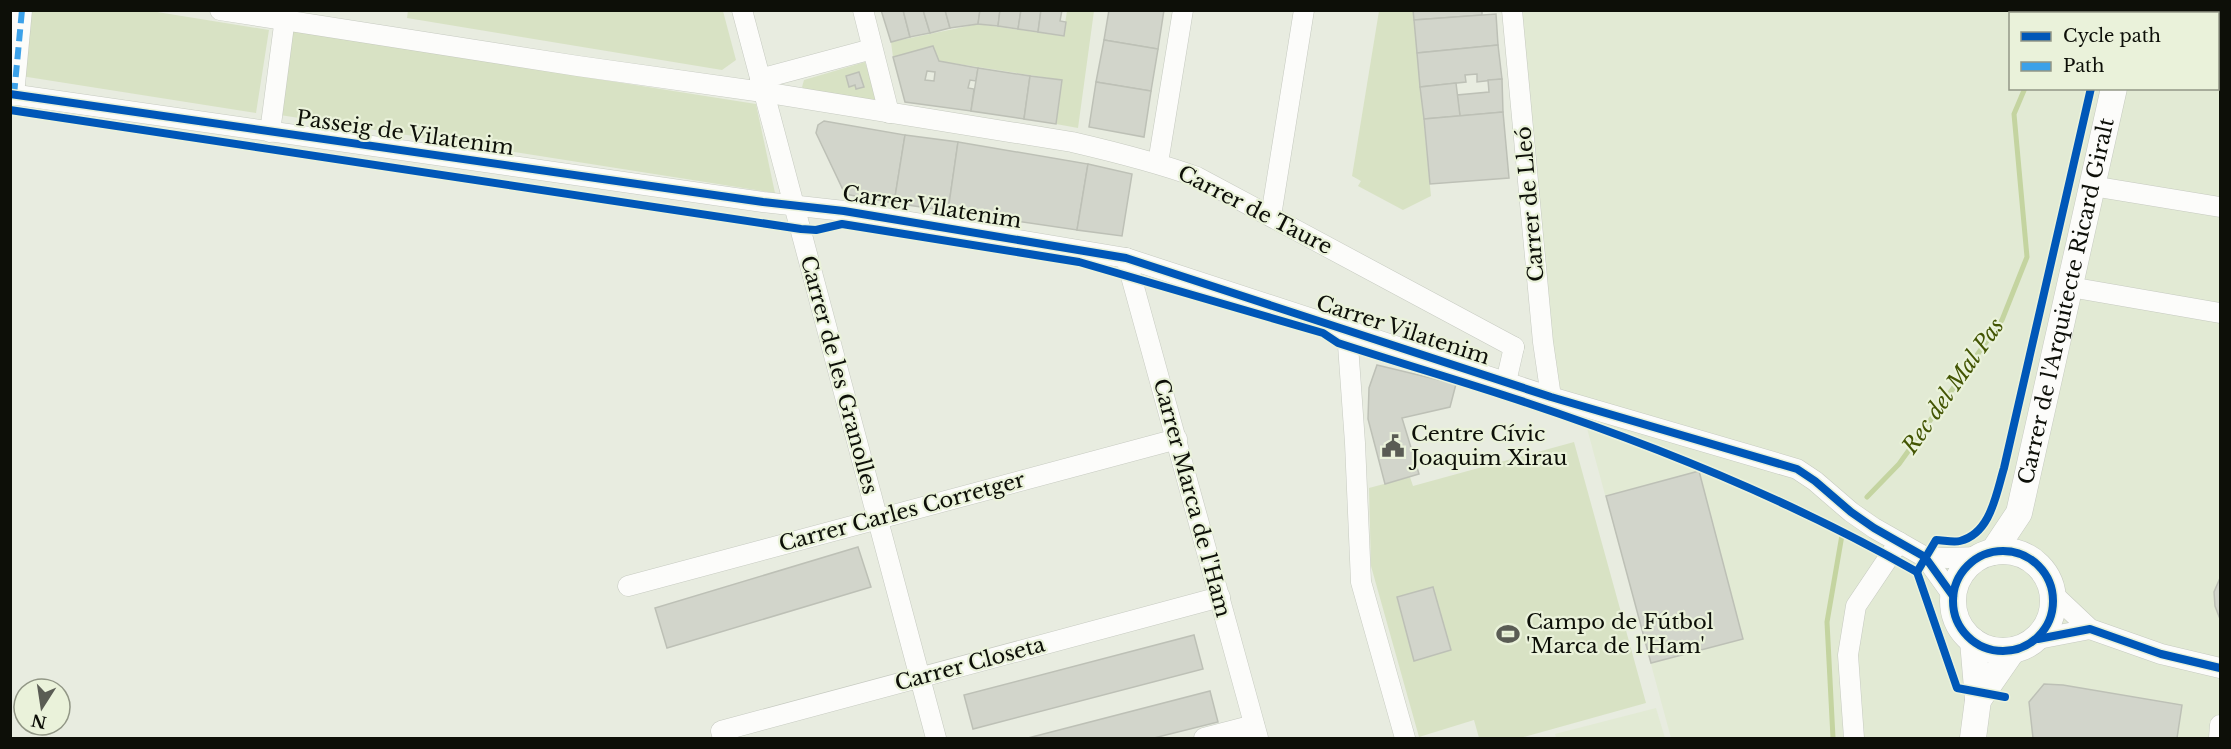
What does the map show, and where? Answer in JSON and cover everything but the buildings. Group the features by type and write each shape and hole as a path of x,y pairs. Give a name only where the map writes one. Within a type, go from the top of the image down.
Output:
{"main road":[{"name":"Carrer de l'Arquitecte Ricard Giralt","path":"1986,554 2019,513 2114,90"},
{"name":"Carrer de l'Arquitecte Ricard Giralt","path":"2019,513 2032,560"},
{"path":"2018,553 2032,560 2047,575 2054,595 2049,623 2038,639 2023,648 2012,651 1995,651 1973,641 1962,631 1956,618 1953,596 1959,578 1971,562 1986,554 2018,553"},
{"path":"1973,641 1978,700 1973,738"},
{"path":"1978,700 2012,651"}],"street":[{"path":"12,94 22,10"},
{"path":"220,10 286,15 578,66 762,85 872,49"},
{"name":"Carrer de les Granolles","path":"742,10 936,738"},
{"path":"863,10 889,113"},
{"path":"1158,163 1183,10"},
{"path":"1271,216 1304,10"},
{"name":"Carrer de Lleó","path":"1512,10 1543,342 1551,397"},
{"path":"270,132 286,15"},
{"name":"Carrer de Taure","path":"762,85 889,113 1072,142 1158,163 1197,177 1514,347"},
{"name":"Passeig de Vilatenim","path":"12,94 795,206"},
{"path":"2092,186 2220,207"},
{"name":"Carrer Vilatenim","path":"795,206 844,211 1126,258 1551,397 1797,469 1815,481 1851,512 1925,557 1953,596"},
{"name":"Carrer Marca de l'Ham","path":"1126,258 1256,732"},
{"path":"2070,287 2220,313"},
{"path":"1347,331 1361,582 1405,738"},
{"path":"1506,382 1514,347 1543,342"},
{"name":"Carrer Carles Corretger","path":"628,586 1177,439"},
{"path":"1854,738 1848,656 1856,606 1899,542"},
{"name":"Carrer Vilatenim","path":"1925,557 1986,554"},
{"path":"2054,595 2090,629 2161,654 2220,668"},
{"name":"Carrer Closeta","path":"722,735 920,678 1220,597"},
{"path":"2038,639 2090,629"},
{"path":"2219,738 2220,725"},
{"path":"1204,738 1256,732"}],"shaded area":[{"path":"408,10 723,11 736,60 722,70 407,18"},
{"path":"31,11 151,11 269,30 256,113 21,76"},
{"path":"1067,11 1094,11 1078,128 1056,124 1062,80 939,61 933,46 893,57 891,42 978,24 1063,36"},
{"path":"1379,11 1413,11 1431,196 1403,210 1358,186 1361,181 1352,176"},
{"path":"1512,11 2220,11 2220,738 1671,738 1585,421 1551,397"},
{"path":"292,31 756,104 775,193 280,115"},
{"path":"865,62 876,97 874,100 802,87 804,80"},
{"name":"Campo de Fútbol 'Marca de l'Ham'","path":"1574,442 1646,703 1520,738 1479,738 1474,720 1419,737 1371,566 1369,488 1410,477 1413,486"},
{"path":"1656,708 1665,738 1556,738 1555,734"}],"waterway":[{"name":"Rec del Mal Pas","path":"1867,497 1899,464 2002,320 2027,257 2014,114 2024,90"},
{"name":"Rec del Mal Pas","path":"1833,738 1827,622 1842,535"}],"marked path":[{"path":"14,95 22,10"}],"cycle path":[{"path":"10,110 801,229 816,230 842,224 1079,262 1323,333 1338,343 1503,395 1609,432 1766,496 1868,545 1917,572 1936,540 1960,541 1979,530 1995,500 2091,90"},
{"path":"10,94 763,202 844,211 1126,258 1551,397 1797,469 1874,528 1925,557 1953,596"},
{"path":"2003,551 2022,554 2039,565 2050,582 2053,601 2050,620 2039,637 2022,648 2003,651 1984,648 1967,637 1956,620 1953,601 1956,582 1967,565 1984,554 2003,551"},
{"path":"1917,572 1957,688 2005,697"},
{"path":"2038,639 2090,629 2161,654 2220,668"}],"place":[{"name":"Centre Cívic Joaquim Xirau","path":"1393,446"},
{"name":"Campo de Fútbol 'Marca de l'Ham'","path":"1508,634"}]}
